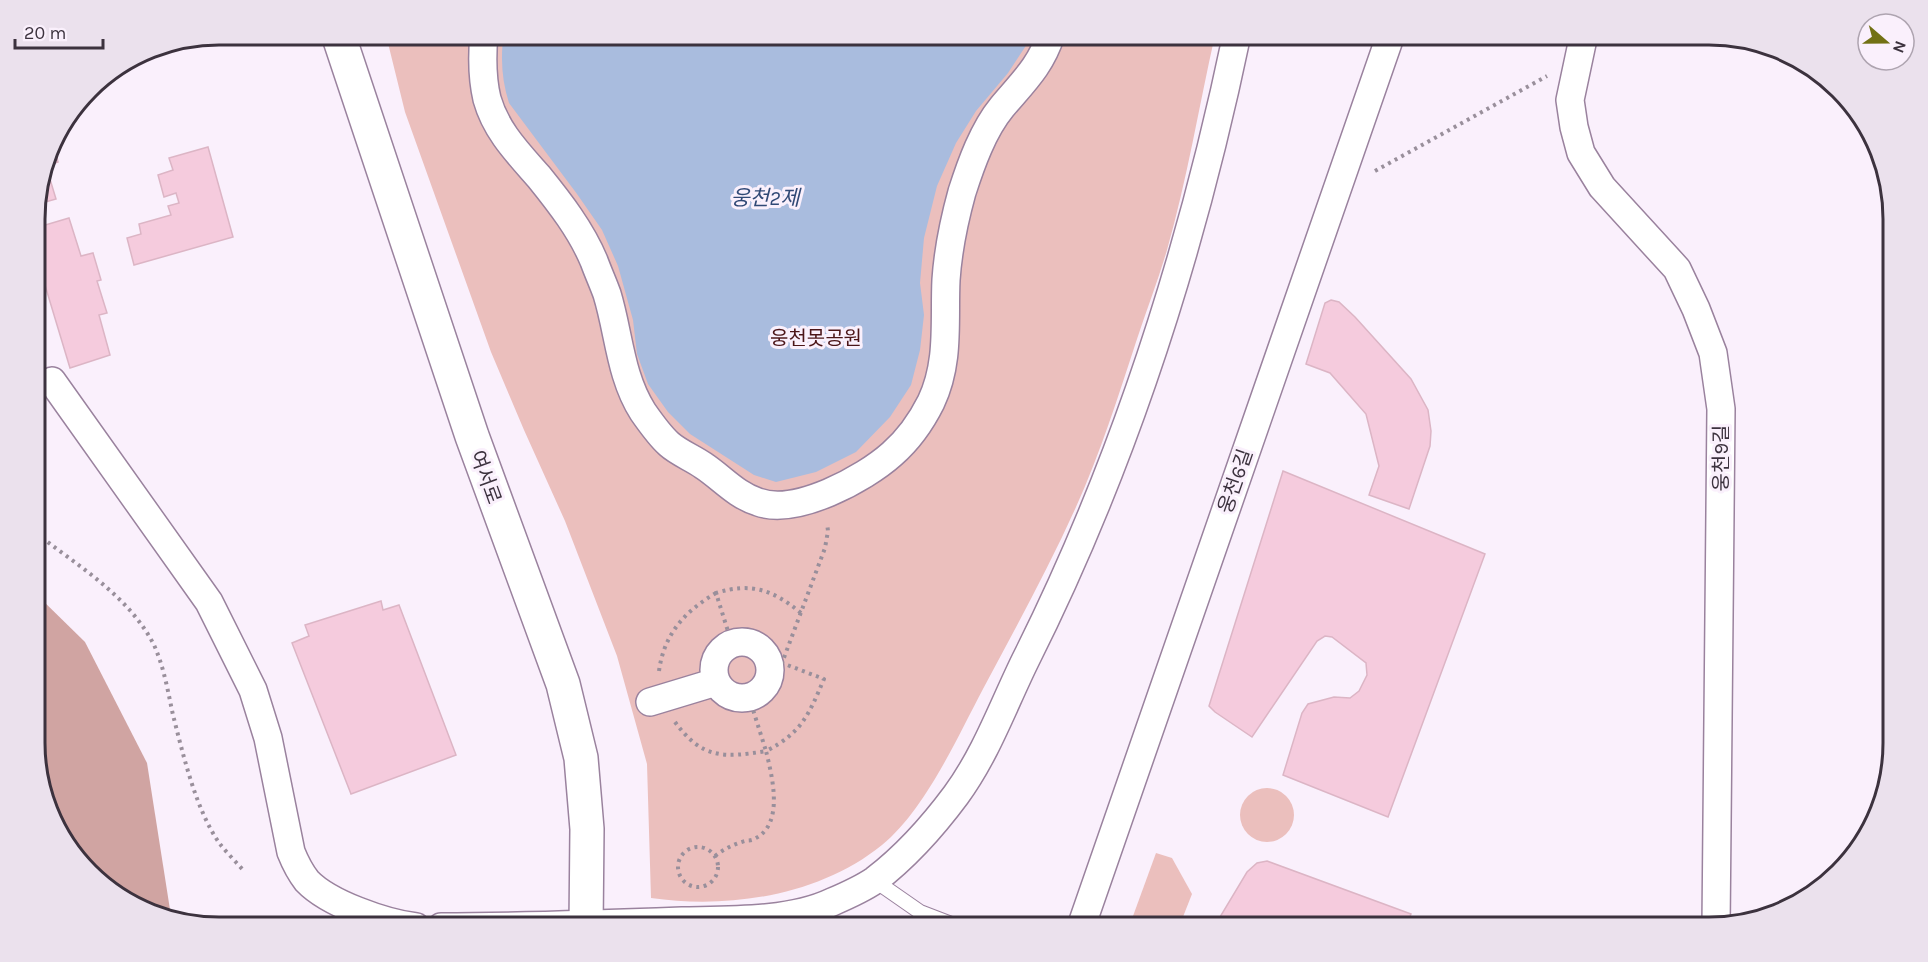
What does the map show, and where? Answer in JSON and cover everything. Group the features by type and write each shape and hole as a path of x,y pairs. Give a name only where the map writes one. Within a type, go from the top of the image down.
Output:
{"street":[{"name":"여서로","path":"342,45 471,436 563,684 581,758 587,829 586,917"},
{"path":"483,45 482,62 487,99 498,125 514,150 540,178 584,237 607,293 624,372 642,412 669,444 705,466 731,488 759,503 790,505 821,496 892,454 915,427 932,401 944,363 947,329 946,282 950,242 963,191 988,127 1001,108 1037,67 1047,45"},
{"path":"769,917 828,904 874,880 934,824 958,792 981,754 1065,581 1116,452 1163,320 1195,217 1234,45"},
{"name":"웅천6길","path":"1084,917 1387,45"},
{"name":"웅천9길","path":"1581,46 1570,100 1581,153 1602,187 1677,269 1713,353 1721,408 1716,917"},
{"path":"52,381 209,602 253,690 268,738 291,852 298,868 308,881 323,894 375,917"},
{"path":"743,642 762,649 776,664 762,691 746,699 728,695 716,682 714,673 718,655 725,647 743,642"},
{"path":"650,702 716,682"}],"lane":[{"path":"874,880 920,912 933,917"}],"path":[{"path":"1335,193 1581,46"},
{"path":"715,856 724,849 755,839 767,828 774,807 774,785 766,752 784,742 807,717 824,679 776,664 801,613 825,548 827,522 823,513 809,500"},
{"path":"45,541 116,596 130,610 153,644 160,660 182,752 208,823 220,844 244,871"},
{"path":"732,644 716,593 732,588 753,588 769,592 785,600 801,613"},
{"path":"692,847 705,848 715,856 717,869 712,881 706,885 693,886 682,880 678,861 686,850 692,847"}],"green space":[{"name":"웅천못공원","path":"388,45 1213,45 1187,170 1167,250 1085,487 1043,576 939,772 898,830 882,845 857,862 802,887 772,895 711,902 651,898 647,764 617,656 565,521 491,352 405,112"},
{"path":"1262,788 1272,788 1282,792 1290,800 1294,815 1290,830 1282,838 1272,842 1262,842 1252,838 1244,830 1240,820 1240,810 1244,800 1252,792"},
{"path":"1156,853 1172,858 1192,894 1183,917 1133,917"}],"shaded area":[{"path":"45,603 85,642 147,763 170,910 132,894 96,866 68,830 58,809 46,765"}],"water":[{"name":"웅천2제","path":"503,45 1026,45 1008,73 976,111 956,143 937,186 924,238 920,283 924,315 920,350 911,385 890,417 856,452 816,472 776,482 754,475 690,434 668,412 648,384 637,354 633,320 618,266 602,230 509,103 502,69"}],"building":[{"path":"208,147 233,237 134,265 127,238 141,234 139,224 171,215 168,206 179,203 176,193 164,197 158,175 173,170 169,158"},
{"path":"50,179 56,199 46,202"},
{"path":"69,218 81,256 93,253 101,280 97,281 107,313 99,315 110,355 70,368 45,285 45,225"},
{"path":"1331,300 1339,302 1355,317 1411,379 1428,410 1431,431 1430,446 1409,509 1369,495 1379,466 1366,414 1330,373 1306,364 1325,303"},
{"path":"1283,471 1485,554 1388,817 1283,775 1302,713 1308,704 1334,697 1350,698 1359,691 1367,675 1366,663 1332,637 1325,636 1317,641 1252,737 1209,706"},
{"path":"381,601 383,610 399,605 456,755 351,794 292,643 309,636 305,625"},
{"path":"1267,861 1411,914 1410,917 1220,917 1247,872 1257,863"}]}
